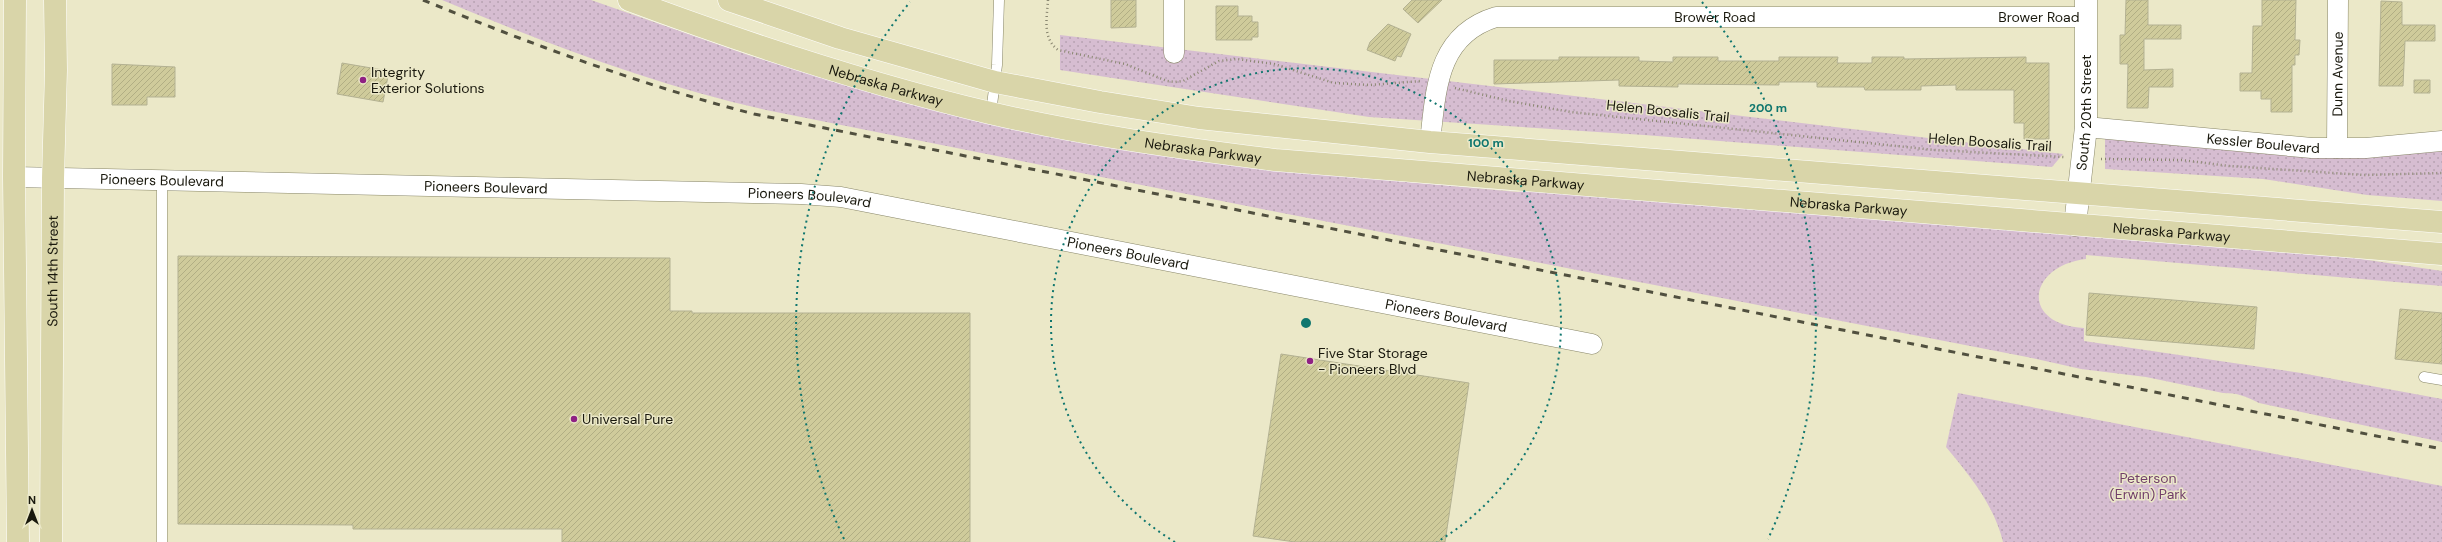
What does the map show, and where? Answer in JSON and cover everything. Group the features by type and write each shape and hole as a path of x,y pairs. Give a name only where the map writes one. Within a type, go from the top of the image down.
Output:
{"main road":[{"path":"15,0 14,177 18,542"},
{"name":"South 14th Street","path":"51,542 53,178 56,70 55,0"},
{"name":"Nebraska Parkway","path":"629,0 732,38 808,62 991,113 1159,145 1275,160 2442,254"},
{"path":"730,0 840,38 995,82 1184,116 1430,142 2442,222"}],"street":[{"path":"1174,0 1174,53"},
{"name":"Dunn Avenue","path":"2337,148 2338,0"},
{"name":"Brower Road","path":"1430,142 1438,84 1446,58 1460,36 1470,27 1496,17 1822,8 2086,8"},
{"name":"South 20th Street","path":"2075,225 2086,128 2086,8"},
{"name":"Kessler Boulevard","path":"2086,128 2263,144 2337,148 2442,141"},
{"name":"Pioneers Boulevard","path":"14,177 801,194 841,197 1592,344"}],"lane":[{"path":"991,113 995,82 999,0"},
{"path":"162,180 162,542"},
{"path":"2424,378 2442,380"}],"path":[{"name":"Helen Boosalis Trail","path":"1048,0 1047,34 1052,45 1058,50 1125,64 1167,81 1183,81 1219,61 1236,59 1274,64 1334,83 1370,85 1420,81 1509,101 1571,112 1935,150 2132,161 2182,160 2229,166 2364,175 2442,173"}],"green space":[{"path":"442,0 591,0 748,55 905,103 1106,147 1285,171 1518,192 1525,191 2354,258 2442,271 2442,286 2086,255 2086,259 2067,264 2052,272 2043,283 2039,295 2041,306 2049,317 2063,324 2084,328 2084,341 2301,373 2442,399 2442,442 2259,403 2237,394 2223,393 2146,377 2081,369 2027,357 1272,211 766,110 642,76 561,48"},
{"path":"1060,35 2063,154 2052,167 1644,135 1369,117 1060,70"},
{"path":"2105,129 2263,144 2442,141 2442,201 2367,195 2263,179 2105,169"},
{"name":"Peterson (Erwin) Park","path":"1958,393 2442,486 2442,542 2003,542 1999,528 1987,503 1964,469 1946,447"}],"building":[{"path":"1111,0 1136,0 1136,27 1111,28"},
{"path":"1412,0 1442,0 1418,23 1403,9"},
{"path":"2126,0 2148,0 2148,25 2181,25 2181,39 2144,39 2144,70 2173,69 2173,87 2149,87 2148,108 2127,108 2128,64 2120,64 2120,35 2125,35"},
{"path":"2262,0 2296,0 2295,40 2300,40 2299,55 2295,55 2295,65 2292,65 2292,112 2271,112 2271,99 2261,99 2261,91 2240,91 2240,73 2252,73 2253,26 2262,26"},
{"path":"2381,1 2402,2 2402,25 2435,25 2435,41 2405,41 2403,86 2379,86"},
{"path":"1216,6 1238,6 1238,16 1252,16 1252,22 1258,22 1258,37 1252,37 1252,40 1216,40"},
{"path":"1388,24 1411,34 1401,57 1397,56 1395,61 1367,50 1370,42"},
{"path":"1559,57 1639,57 1639,61 1673,62 1673,57 1718,57 1718,61 1779,61 1779,57 1838,57 1837,63 1872,63 1872,57 1904,57 1904,59 2026,57 2026,63 2049,63 2049,139 2024,139 2024,123 2014,123 2014,90 1956,90 1956,85 1921,86 1921,90 1865,90 1864,87 1817,87 1817,82 1779,82 1779,85 1678,84 1678,87 1619,86 1619,80 1494,84 1494,60 1559,60"},
{"name":"Integrity Exterior Solutions","path":"342,63 389,71 383,102 337,94"},
{"path":"112,64 175,67 175,97 147,97 147,105 112,105"},
{"path":"2414,80 2430,80 2430,93 2414,93"},
{"name":"Universal Pure","path":"178,256 670,258 670,311 692,311 692,313 970,313 970,542 562,542 562,529 353,529 353,525 178,524"},
{"path":"2089,293 2257,307 2254,349 2086,335"},
{"path":"2400,309 2442,313 2442,364 2395,359"},
{"path":"1281,354 1469,383 1445,542 1295,542 1253,536"}],"railway":[{"path":"423,0 587,63 712,103 754,114 2442,449"}],"place":[{"name":"Integrity Exterior Solutions","path":"363,80"},
{"name":"Five Star Storage - Pioneers Blvd","path":"1310,361"},
{"name":"Universal Pure","path":"574,419"}]}
